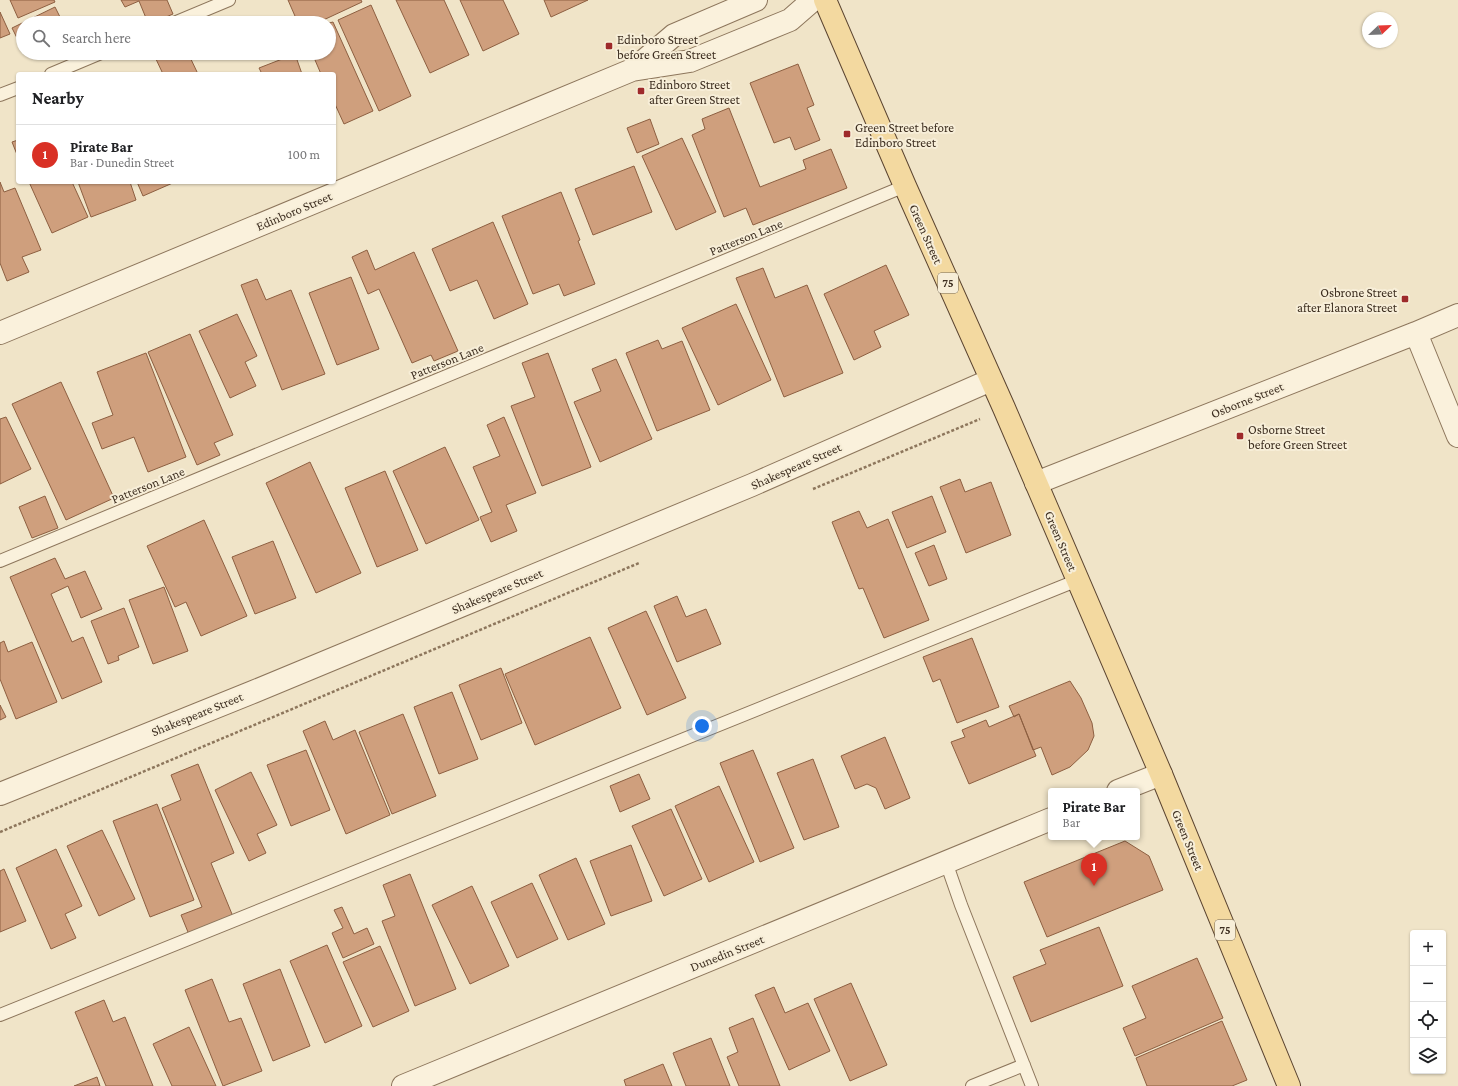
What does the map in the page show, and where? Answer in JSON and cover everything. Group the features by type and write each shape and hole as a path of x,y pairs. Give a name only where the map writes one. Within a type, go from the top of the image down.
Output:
{"main road":[{"name":"Green Street","path":"826,0 905,186 1004,408 1161,774 1289,1086"}],"street":[{"name":"Edinboro Street","path":"632,70 674,35 756,0"},
{"name":"Edinboro Street","path":"0,333 632,70 690,61 790,20 814,0"},
{"name":"Osborne Street","path":"1036,483 1458,315"},
{"path":"1416,333 1458,436"},
{"name":"Shakespeare Street","path":"0,794 261,689 745,488 991,380"},
{"path":"1126,788 1161,774"},
{"name":"Dunedin Street","path":"403,1086 1048,820"}],"lane":[{"path":"191,16 229,0"},
{"path":"56,72 84,60"},
{"path":"0,95 16,89"},
{"name":"Patterson Lane","path":"0,561 905,186"},
{"path":"0,1015 1078,580"},
{"path":"946,862 961,905 1032,1086"},
{"path":"972,1086 1024,1065"}],"path":[{"path":"810,490 1004,408"},
{"path":"0,832 641,562"}],"building":[{"path":"10,0 54,0 55,2 23,16 17,16"},
{"path":"121,0 167,0 173,14 168,16 145,16 139,1 125,7"},
{"path":"288,0 361,0 362,2 332,16 295,16"},
{"path":"396,0 444,0 469,55 430,73"},
{"path":"460,0 503,0 519,34 483,51"},
{"path":"544,0 588,0 551,17"},
{"path":"371,5 411,96 379,111 338,20"},
{"path":"55,7 60,16 37,16"},
{"path":"0,12 10,34 0,38"},
{"path":"16,26 16,36 12,28"},
{"path":"336,29 373,111 344,124 336,106 336,72 320,72 315,60 336,60"},
{"path":"156,60 191,60 197,72 162,72"},
{"path":"280,60 297,60 301,72 261,72 259,68"},
{"path":"798,64 814,105 807,108 820,140 795,150 790,137 774,143 750,83"},
{"path":"729,108 760,187 806,169 803,160 831,149 847,188 753,225 746,208 724,217 692,135 705,129 702,119"},
{"path":"650,119 659,144 637,153 627,128"},
{"path":"682,138 716,212 676,230 642,156"},
{"path":"16,141 16,152 12,142"},
{"path":"634,166 652,212 593,235 575,189"},
{"path":"0,182 4,192 15,188 41,250 22,257 29,272 7,281 0,263"},
{"path":"30,184 73,184 88,217 52,233"},
{"path":"79,184 131,184 136,200 91,217"},
{"path":"138,184 170,184 143,196"},
{"path":"561,192 595,284 564,296 559,284 533,294 502,216"},
{"path":"493,222 528,304 494,319 477,280 450,291 432,249"},
{"path":"367,250 375,270 414,252 458,351 434,361 431,355 412,363 379,289 368,294 352,257"},
{"path":"886,265 909,315 874,331 881,347 854,360 824,294"},
{"path":"763,268 775,298 807,285 843,373 784,397 736,278"},
{"path":"351,277 379,349 337,365 309,293"},
{"path":"257,279 266,300 291,290 325,374 282,390 241,285"},
{"path":"736,304 771,380 718,405 682,328"},
{"path":"237,314 257,356 245,362 256,386 230,398 199,331"},
{"path":"190,334 233,435 214,443 220,455 197,465 148,352"},
{"path":"658,340 662,349 682,341 710,410 657,431 626,353"},
{"path":"146,353 186,457 148,472 134,437 102,449 92,423 113,415 97,372"},
{"path":"548,353 591,467 542,486 511,406 535,397 522,363"},
{"path":"616,359 652,439 600,462 574,402 601,391 592,369"},
{"path":"61,382 114,498 66,520 12,404"},
{"path":"6,417 31,469 0,484 0,419"},
{"path":"504,417 536,493 506,505 517,531 491,542 480,517 492,512 473,467 500,456 487,425"},
{"path":"445,447 479,520 426,544 393,471"},
{"path":"310,462 361,573 316,593 266,483"},
{"path":"385,471 418,550 377,567 345,488"},
{"path":"960,479 965,492 991,482 1011,535 966,553 940,487"},
{"path":"45,496 58,528 32,538 19,507"},
{"path":"932,496 946,532 907,548 892,512"},
{"path":"859,511 867,528 888,519 929,620 884,638 863,588 859,589 832,522"},
{"path":"204,520 247,616 201,636 186,602 175,607 147,546"},
{"path":"273,541 296,598 255,614 232,557"},
{"path":"934,545 947,579 929,586 915,553"},
{"path":"55,558 65,579 85,571 102,609 81,618 68,586 51,594 72,642 83,637 102,682 62,699 10,577"},
{"path":"164,587 188,651 153,664 129,600"},
{"path":"677,596 686,617 706,609 721,644 677,662 654,606"},
{"path":"124,608 139,647 118,656 119,660 108,664 91,621"},
{"path":"646,611 686,698 647,715 608,628"},
{"path":"590,637 621,708 535,745 505,674"},
{"path":"972,638 999,707 957,723 940,679 933,682 923,657"},
{"path":"4,641 8,652 32,642 57,702 16,719 0,679 0,643"},
{"path":"501,668 522,723 481,740 459,685"},
{"path":"1070,681 1081,698 1092,723 1094,736 1088,750 1070,767 1052,775 1041,747 1033,750 1019,714 1014,717 1009,706"},
{"path":"452,692 478,759 439,774 414,707"},
{"path":"0,705 6,717 0,720"},
{"path":"403,714 436,796 392,814 359,732"},
{"path":"1019,714 1036,756 969,784 951,742 965,737 962,730 986,720 989,727"},
{"path":"325,721 333,740 355,730 390,815 346,834 303,731"},
{"path":"885,737 910,798 885,809 876,788 867,784 855,789 841,756"},
{"path":"306,750 330,810 291,826 267,765"},
{"path":"753,750 794,848 760,862 720,763"},
{"path":"813,759 839,827 804,840 777,773"},
{"path":"198,764 234,853 211,863 234,919 190,937 181,915 202,907 162,808 181,800 171,775"},
{"path":"251,772 277,825 257,834 266,853 249,861 215,790"},
{"path":"639,774 650,799 620,812 610,786"},
{"path":"719,786 754,862 709,882 675,806"},
{"path":"157,804 194,900 150,917 113,821"},
{"path":"671,809 702,879 664,896 632,826"},
{"path":"102,830 135,899 99,916 67,846"},
{"path":"1125,841 1149,856 1163,890 1047,937 1024,882"},
{"path":"631,845 652,901 611,916 590,861"},
{"path":"56,849 82,906 65,914 76,938 51,949 16,868"},
{"path":"576,858 605,924 568,940 539,875"},
{"path":"4,869 26,921 0,932 0,871"},
{"path":"410,874 456,989 415,1006 382,921 395,916 383,885"},
{"path":"532,883 558,939 517,958 491,902"},
{"path":"472,886 509,966 470,984 432,905"},
{"path":"342,907 354,934 367,928 374,944 343,958 332,933 343,928 334,910"},
{"path":"1099,927 1123,986 1031,1022 1013,977 1046,964 1040,950"},
{"path":"327,945 362,1026 325,1043 290,961"},
{"path":"380,946 409,1011 373,1027 343,962"},
{"path":"1197,958 1223,1018 1135,1056 1123,1028 1146,1018 1132,986"},
{"path":"280,969 310,1046 273,1061 243,984"},
{"path":"212,979 229,1022 241,1018 262,1071 223,1086 185,990"},
{"path":"851,983 887,1065 850,1081 814,999"},
{"path":"774,987 785,1013 808,1003 830,1051 789,1070 755,995"},
{"path":"104,1000 113,1022 125,1017 153,1086 106,1086 75,1012"},
{"path":"753,1018 780,1086 739,1086 727,1057 738,1052 729,1028"},
{"path":"1222,1021 1247,1080 1232,1086 1147,1086 1136,1058"},
{"path":"189,1027 216,1086 172,1086 153,1044"},
{"path":"711,1038 730,1086 686,1086 673,1053"},
{"path":"663,1064 672,1086 626,1086 624,1080"},
{"path":"97,1077 100,1086 74,1086"}],"place":[{"name":"Edinboro Street before Green Street","path":"609,46"},
{"name":"Edinboro Street after Green Street","path":"641,91"},
{"name":"Green Street before Edinboro Street","path":"847,134"},
{"name":"Osbrone Street after Elanora Street","path":"1405,299"},
{"name":"Osborne Street before Green Street","path":"1240,436"},
{"name":"Pirate Bar","path":"1094,886"}]}
